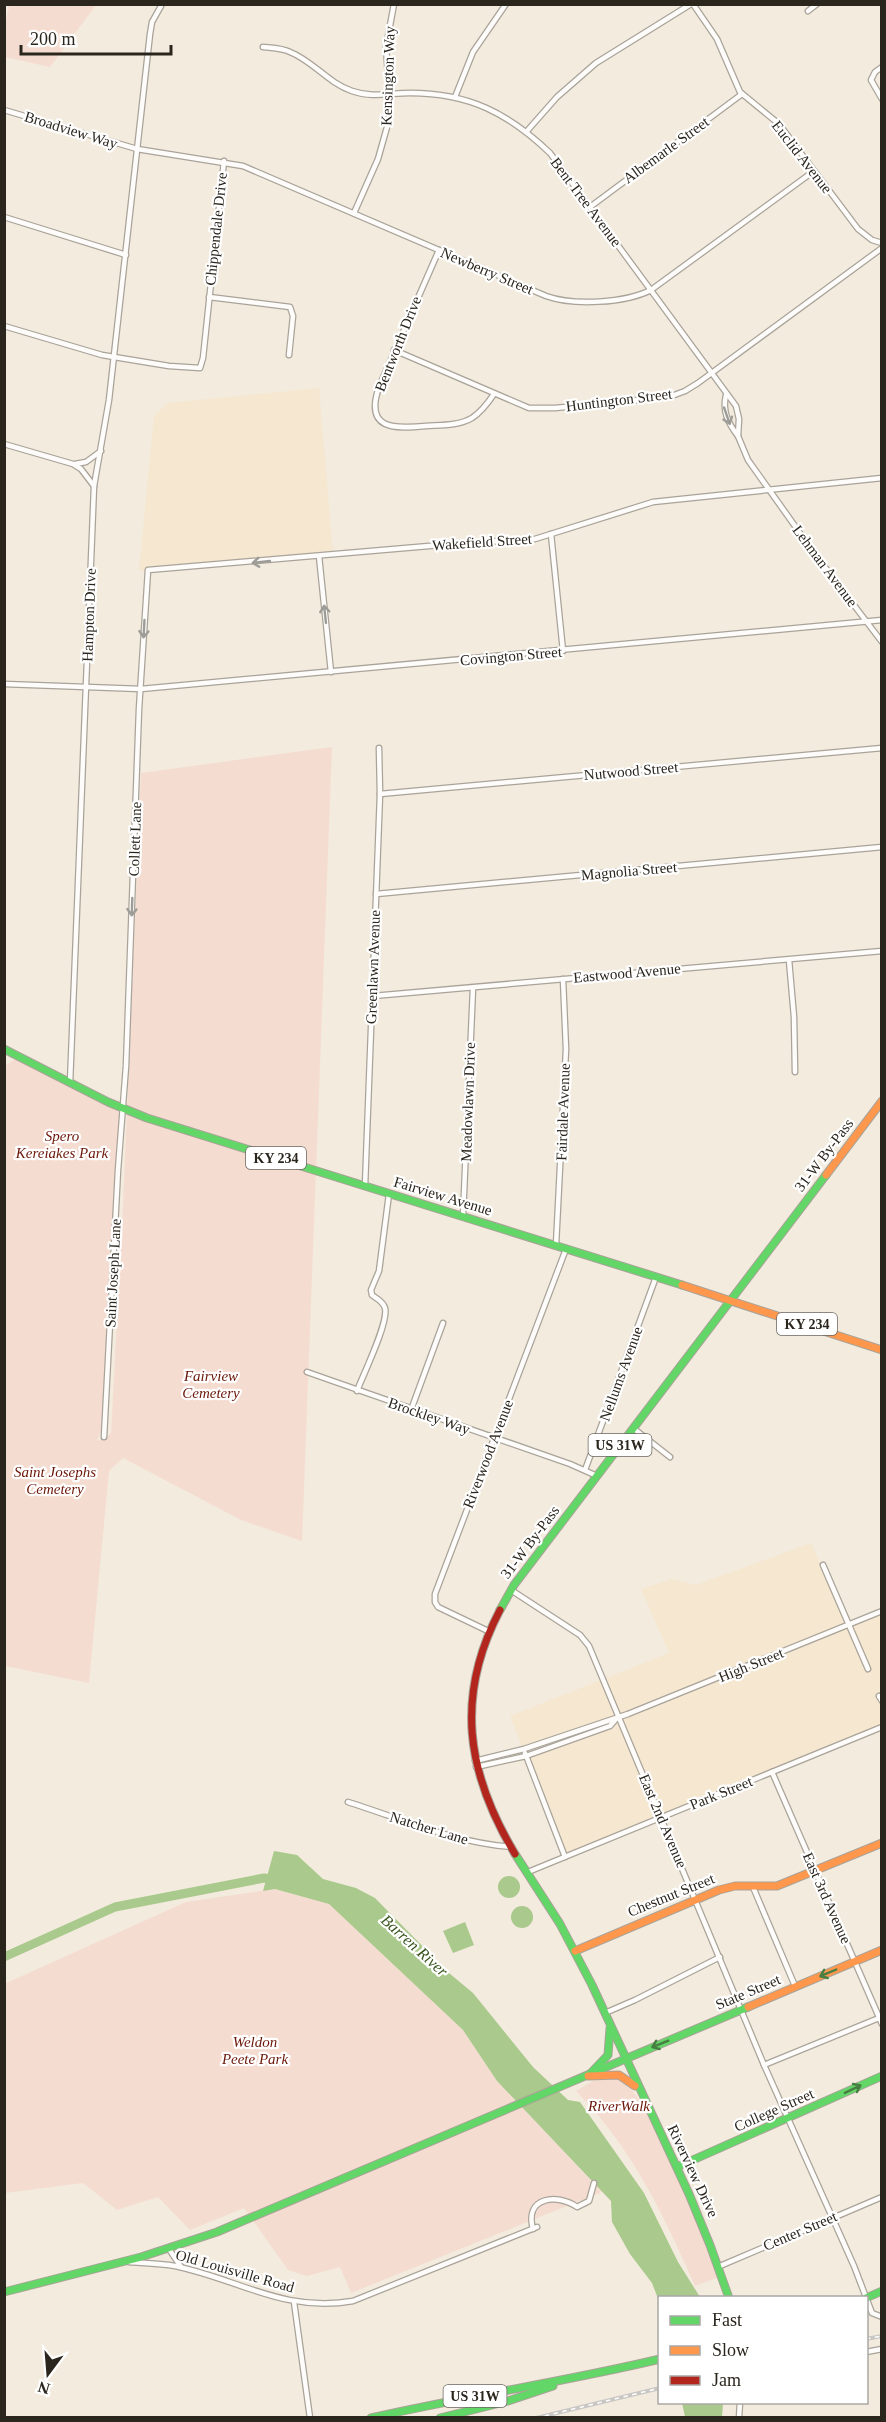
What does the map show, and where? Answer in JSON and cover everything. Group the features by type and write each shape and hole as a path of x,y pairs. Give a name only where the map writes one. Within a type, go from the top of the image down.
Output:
{"main road":[{"name":"Fairview Avenue","path":"4,1049 123,1108 882,1350"},
{"name":"31-W By-Pass","path":"626,2058 575,1951 512,1847 489,1803 476,1764 471,1727 472,1693 479,1657 488,1631 511,1590 882,1101"},
{"name":"Chestnut Street","path":"575,1951 695,1899 731,1887 777,1886 882,1843"},
{"name":"State Street","path":"123,2262 169,2249 243,2222 882,1950"},
{"path":"585,2077 608,2058 611,2046 610,2023"},
{"name":"Riverview Drive","path":"626,2058 720,2266 728,2296"},
{"path":"585,2077 613,2073 621,2075 628,2078 644,2098"},
{"name":"College Street","path":"677,2167 882,2076"},
{"name":"Old Louisville Road","path":"4,2292 123,2262"},
{"path":"868,2298 882,2291"},
{"name":"US 31W","path":"440,2418 508,2401 580,2378 658,2359"},
{"name":"US 31W","path":"371,2418 424,2406 580,2378"}],"street":[{"name":"Kensington Way","path":"354,213 373,172 390,114 386,47 394,4"},
{"path":"455,97 473,52 506,4"},
{"path":"526,131 557,97 596,63 692,4"},
{"name":"Euclid Avenue","path":"692,4 717,39 742,94 778,124 858,228 872,240 882,243"},
{"path":"808,11 817,4"},
{"name":"Hampton Drive","path":"70,1083 94,486 114,357 150,27 161,6"},
{"name":"Bent Tree Avenue","path":"263,47 284,50 301,57 333,81 351,91 374,96 424,93 455,97 485,107 526,131 550,153 712,373 738,412 738,436"},
{"path":"882,67 875,72 871,80 882,99"},
{"name":"Albemarle Street","path":"590,207 742,94"},
{"name":"Broadview Way","path":"4,110 137,149"},
{"name":"Newberry Street","path":"137,149 182,158 224,161 243,166 546,296 565,302 631,297 651,290 814,171"},
{"name":"Chippendale Drive","path":"114,357 200,368 224,161"},
{"path":"4,217 126,255"},
{"name":"Huntington Street","path":"394,350 522,406 538,409 639,400 677,394 712,373 882,248"},
{"name":"Bentworth Drive","path":"439,250 394,350 375,400 378,418 385,426 403,428 460,423 477,414 494,394"},
{"path":"209,297 290,307 293,316 289,355"},
{"path":"4,326 114,357"},
{"name":"Bent Tree Avenue","path":"726,395 724,408 726,416 748,460 769,490"},
{"path":"4,444 73,464 81,469 94,486"},
{"path":"73,464 86,462 101,451"},
{"name":"Wakefield Street","path":"148,570 464,543 525,540 653,502 882,478"},
{"name":"Lehman Avenue","path":"769,490 882,642"},
{"path":"551,534 562,651"},
{"path":"319,556 331,672"},
{"name":"Collett Lane","path":"123,1108 148,570"},
{"name":"Covington Street","path":"4,684 141,689 882,620"},
{"name":"Greenlawn Avenue","path":"365,1186 380,794 379,748"},
{"name":"Nutwood Street","path":"380,794 882,748"},
{"name":"Magnolia Street","path":"375,894 882,847"},
{"name":"Eastwood Avenue","path":"373,996 882,951"},
{"path":"789,960 794,1017 795,1072"},
{"name":"Fairdale Avenue","path":"556,1245 566,1049 563,979"},
{"name":"Meadowlawn Drive","path":"463,1216 473,988"},
{"name":"Saint Joseph Lane","path":"104,1437 123,1108"},
{"path":"357,1391 384,1327 386,1310 382,1302 372,1295 371,1290 379,1271 389,1194"},
{"name":"Riverwood Avenue","path":"488,1631 440,1608 434,1598 566,1249"},
{"name":"Nellums Avenue","path":"585,1470 656,1277"},
{"path":"411,1410 443,1323"},
{"name":"Brockley Way","path":"307,1372 597,1476"},
{"path":"633,1428 670,1457"},
{"path":"823,1564 868,1669"},
{"name":"East 2nd Avenue","path":"511,1590 583,1638 589,1646 786,2118 866,2296"},
{"name":"High Street","path":"619,1716 882,1611"},
{"path":"476,1764 619,1716"},
{"path":"476,1764 526,1756 610,1726 619,1716"},
{"name":"Park Street","path":"528,1872 882,1727"},
{"path":"524,1749 565,1857"},
{"name":"East 3rd Avenue","path":"772,1772 882,2024"},
{"name":"Natcher Lane","path":"348,1802 461,1839 512,1847"},
{"path":"753,1887 795,1986"},
{"path":"605,2013 720,1957"},
{"path":"764,2065 879,2018"},
{"name":"Old Louisville Road","path":"123,2262 184,2269 294,2302 321,2304 353,2301 535,2228 533,2212 539,2202 548,2198 569,2201 578,2207 589,2201 594,2183"},
{"name":"Center Street","path":"720,2266 882,2197"},
{"path":"169,2249 176,2262 184,2269"},
{"name":"East 2nd Avenue","path":"868,2300 875,2316 882,2318"},
{"path":"294,2302 310,2418"}],"shaded area":[{"path":"319,388 333,554 139,571 154,416 168,403"},
{"path":"811,1543 848,1625 881,1611 881,1727 565,1857 510,1716 669,1653 641,1589 672,1579 696,1585"}],"green space":[{"path":"5,4 96,5 50,67 5,57 5,23 9,8"},
{"name":"Fairview Cemetery","path":"332,747 302,1541 241,1520 123,1458 109,1471 89,1683 5,1666 5,1066 19,1056 123,1108 101,1430 97,1441 111,1434 141,773"},
{"name":"Weldon Peete Park","path":"275,1889 329,1904 463,2030 497,2081 602,2192 351,2293 340,2267 307,2276 288,2270 244,2208 190,2230 158,2197 117,2210 83,2183 5,2193 4,1984 186,1902"},
{"name":"RiverWalk","path":"612,2076 624,2079 642,2104 695,2217 719,2277 695,2286 645,2183 614,2136 576,2091 596,2079"}],"water":[{"path":"274,1851 297,1855 323,1879 356,1888 375,1898 449,1973 473,1993 533,2067 568,2100 580,2102 644,2193 678,2262 699,2296 658,2296 658,2298 652,2283 630,2254 612,2222 611,2201 497,2081 463,2030 329,1904 275,1889 263,1891"},
{"path":"509,1876 517,1879 520,1887 517,1895 509,1898 501,1895 498,1887 501,1879"},
{"path":"522,1906 530,1909 533,1917 530,1925 522,1928 514,1925 511,1917 514,1909"},
{"path":"465,1922 474,1945 453,1953 443,1931"},
{"path":"682,2404 723,2404 722,2417 685,2417"}],"waterway":[{"name":"Barren River","path":"4,1957 115,1907 264,1878 276,1880"}],"railway":[{"path":"868,2339 882,2336"},
{"path":"536,2418 658,2388"}],"traffic: fast":[{"path":"4,1049 108,1102 147,1118 682,1285"},
{"path":"500,1610 514,1585 826,1175"},
{"path":"515,1854 560,1924 592,1985 689,2194 728,2296"},
{"path":"4,2292 141,2257 217,2232 748,2007"},
{"path":"589,2075 608,2055 610,2028"},
{"path":"677,2167 882,2076"},
{"path":"868,2297 882,2291"},
{"path":"371,2418 658,2359"},
{"path":"440,2418 508,2401 553,2386"}],"traffic: slow":[{"path":"826,1175 882,1101"},
{"path":"682,1285 882,1350"},
{"path":"575,1951 719,1890 735,1886 777,1886 882,1843"},
{"path":"748,2007 882,1950"},
{"path":"588,2076 619,2075 635,2086"}],"traffic: jam":[{"path":"500,1610 476,1673 472,1703 472,1733 477,1763 486,1793 498,1824 515,1854"}],"park label":[{"name":"Spero Kereiakes Park","path":"62,1144"},
{"name":"Saint Josephs Cemetery","path":"55,1480"}]}
